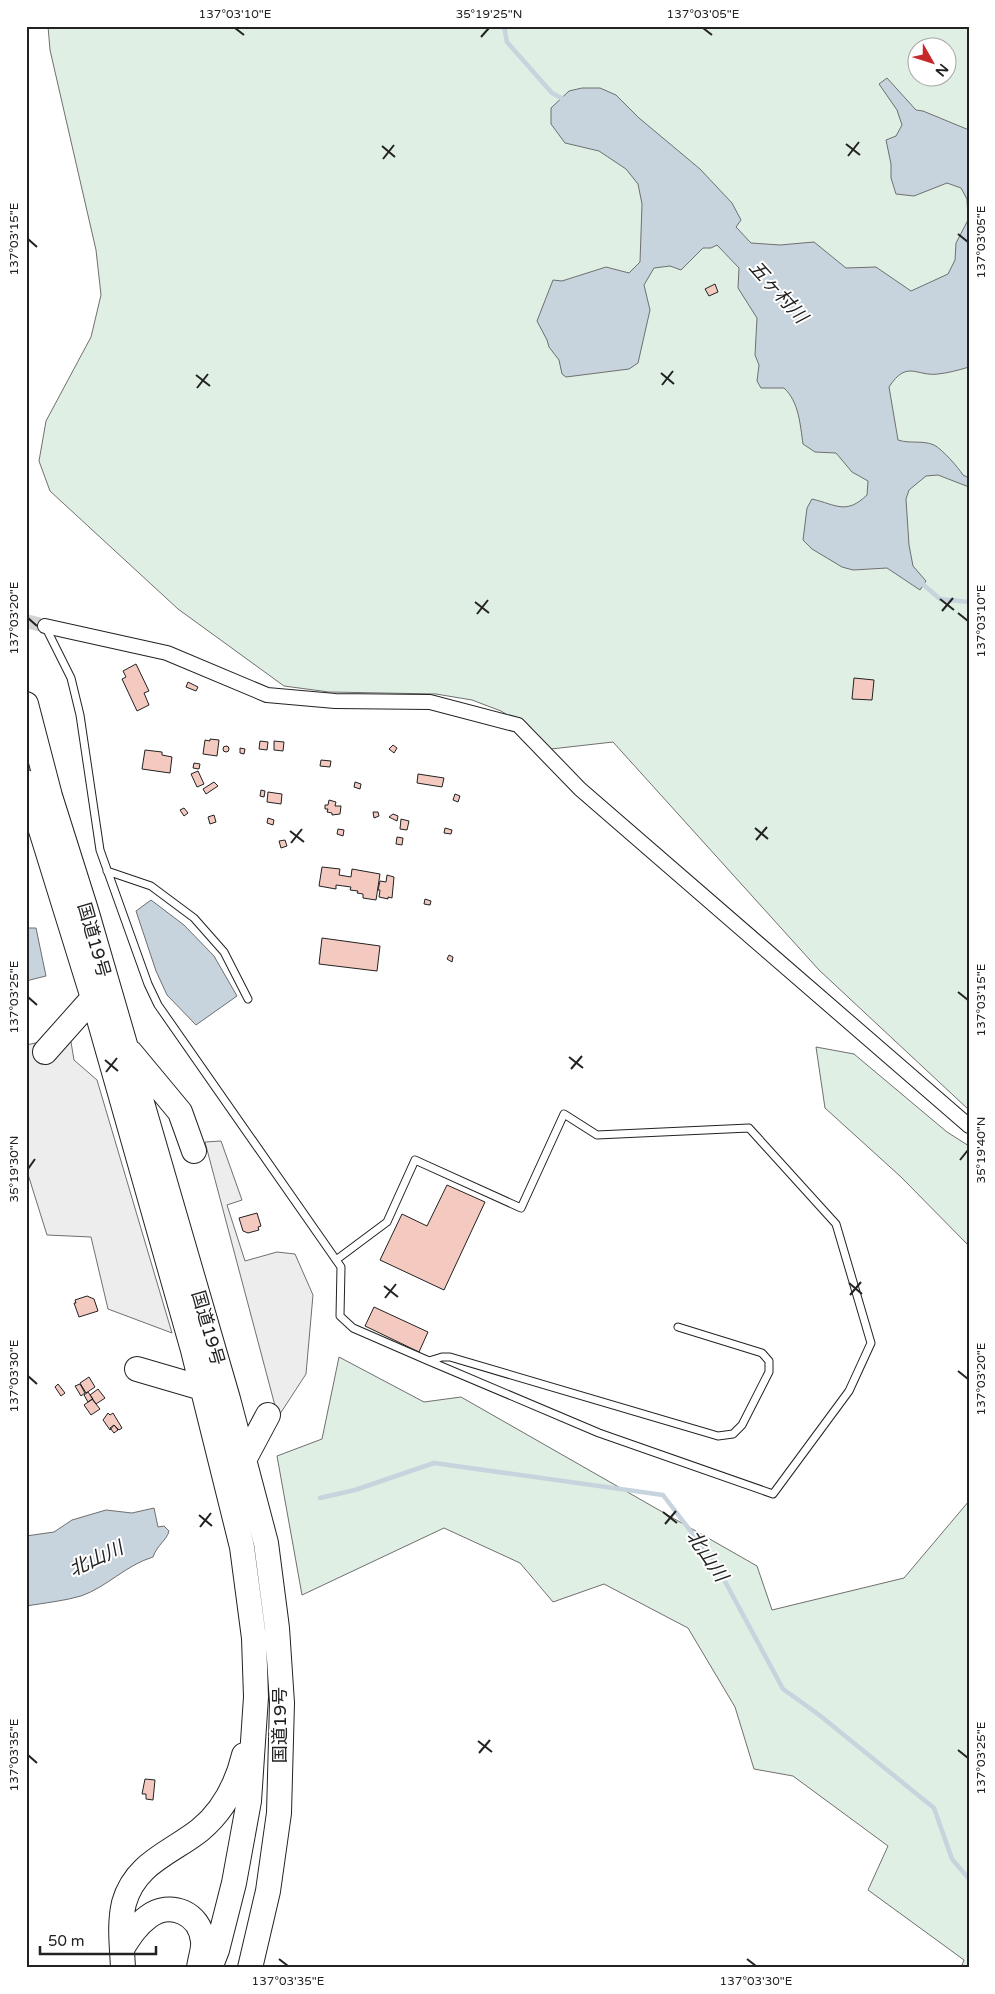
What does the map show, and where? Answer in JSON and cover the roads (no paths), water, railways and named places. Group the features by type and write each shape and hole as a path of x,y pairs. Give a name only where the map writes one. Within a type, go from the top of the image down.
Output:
{"highway":[{"name":"国道19号","path":"26,704 50,796 86,910 228,1398 266,1544 277,1628 282,1702 279,1813 268,1892 250,1968"},
{"name":"国道19号","path":"26,782 30,809 93,998 202,1388 242,1547 254,1638 256,1697 249,1801 234,1883 217,1950 210,1968"},
{"path":"45,1052 93,998"},
{"path":"125,1046 180,1112 194,1151"},
{"path":"137,1369 202,1388"},
{"path":"244,1460 268,1415"},
{"path":"123,1957 120,1925 125,1902 133,1882 144,1868 200,1830 220,1809 239,1775 256,1697"},
{"path":"123,1957 136,1928 149,1916 163,1909 172,1908 190,1917 200,1929 203,1942 199,1968"}],"street":[{"path":"45,626 167,653 267,695 335,701 430,702 518,725 580,789 969,1126"}],"lane":[{"path":"45,626 71,678 80,715 100,850 148,984 158,1005 336,1260 341,1267 340,1316 353,1328 599,1433 773,1494 849,1391 871,1343 836,1224 749,1128 597,1136 564,1114 521,1208 415,1160 387,1222 336,1260"},
{"path":"107,871 150,886 194,918 224,952 248,998"},
{"path":"429,1361 450,1357 718,1436 733,1434 742,1425 769,1372 769,1361 762,1353 678,1327"}],"water":[{"path":"887,78 916,110 923,111 969,130 969,367 938,374 907,371 895,379 889,387 898,440 934,445 950,458 963,475 969,478 969,487 938,475 926,476 909,490 906,499 909,545 913,566 926,581 920,590 887,568 853,570 842,567 812,549 803,540 807,508 812,499 835,506 847,507 860,501 867,495 868,481 852,472 836,453 815,452 803,444 796,407 784,388 761,388 757,381 759,365 755,355 757,318 738,288 739,268 717,245 711,248 703,248 681,270 670,266 654,268 644,285 650,310 638,363 629,369 566,377 562,374 559,360 549,347 537,321 553,280 562,281 606,267 629,273 640,262 642,204 638,184 626,169 599,151 565,143 551,124 551,108 569,91 582,88 600,88 616,95 639,118 700,169 732,203 741,220 736,227 751,243 780,245 814,242 846,268 876,267 911,291 948,274 955,260 956,243 968,220 967,199 961,188 947,183 914,196 896,194 891,178 891,164 886,140 896,136 902,125 897,110 879,84"},
{"path":"151,900 184,925 214,956 237,996 196,1025 167,995 156,971 136,911"},
{"path":"26,928 36,928 46,976 26,981"},
{"path":"154,1508 158,1527 164,1526 169,1531 153,1557 134,1565 81,1596 26,1606 26,1536 54,1532 72,1520 106,1510 132,1513"}],"waterway":[{"name":"五ヶ村川","path":"504,26 507,42 552,93 565,100"},
{"name":"五ヶ村川","path":"919,581 940,599 969,602"},
{"name":"北山川","path":"320,1498 355,1490 434,1463 663,1495 715,1563 783,1689 818,1714 934,1808 952,1859 969,1879"}],"tunnel":[{"path":"26,621 45,626"}]}
